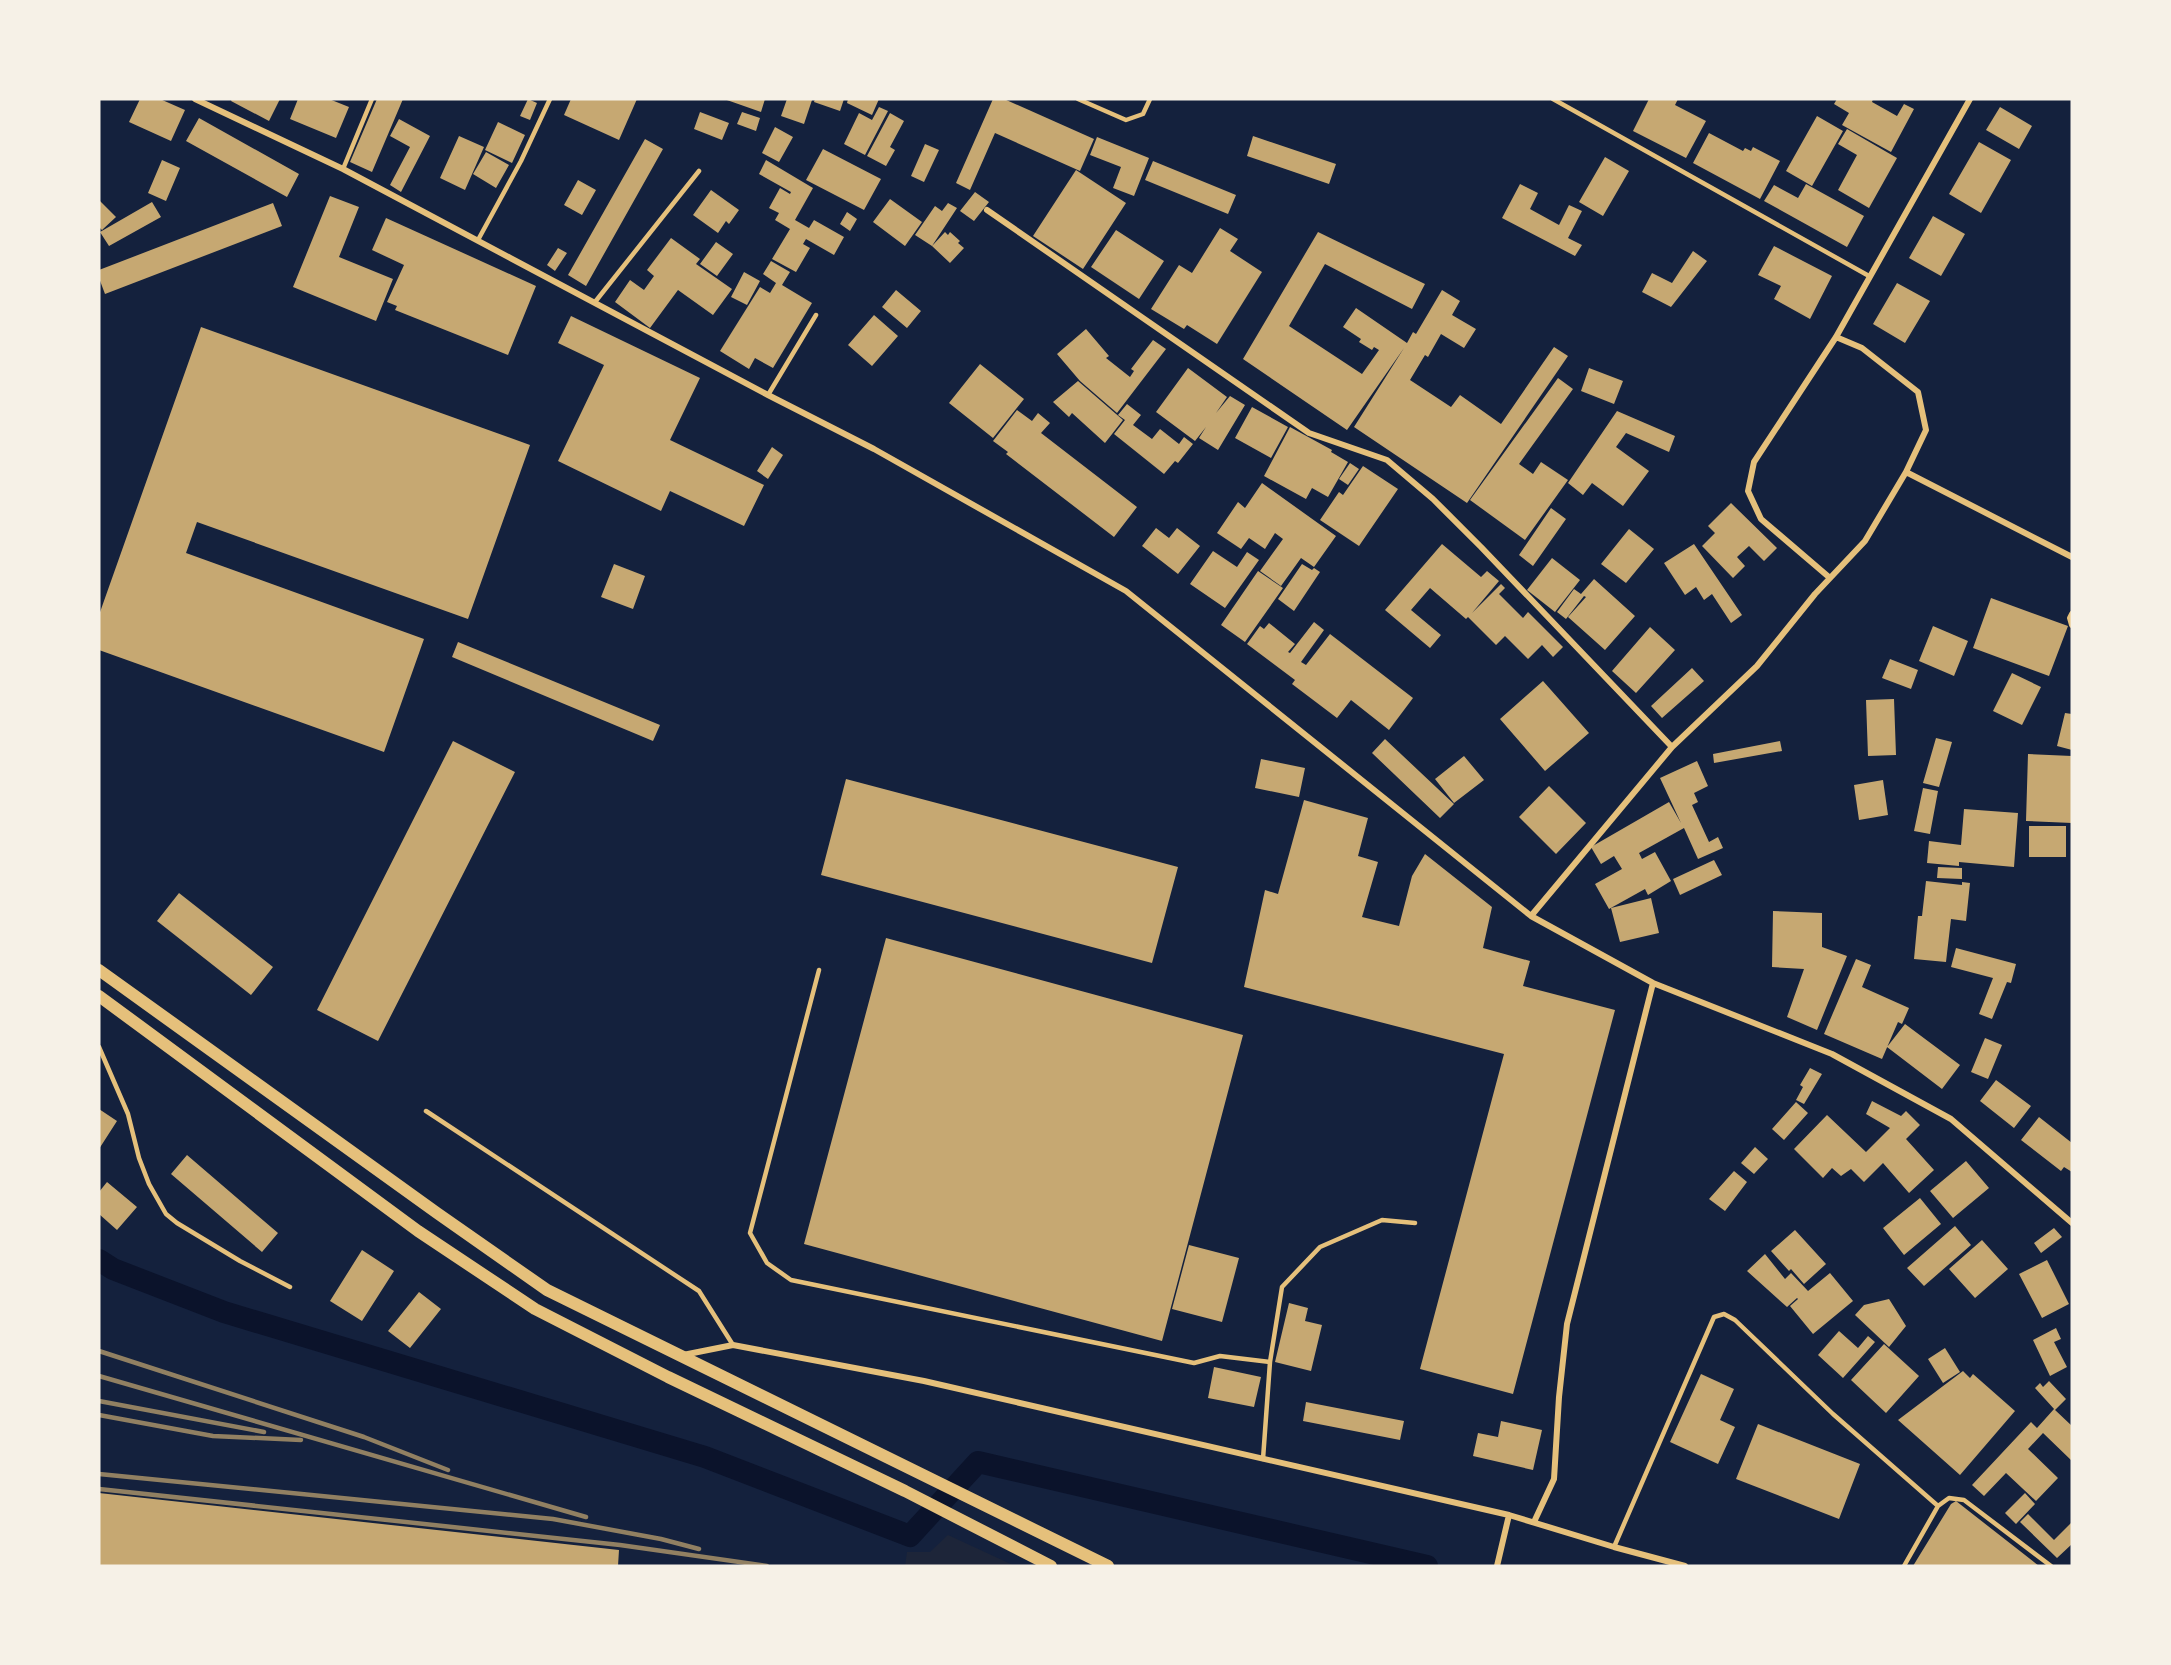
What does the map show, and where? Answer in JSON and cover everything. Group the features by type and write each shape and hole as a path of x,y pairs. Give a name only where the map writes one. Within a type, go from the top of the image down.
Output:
{"main road":[{"path":"99,970 547,1290 1108,1566"},
{"path":"99,996 418,1232 535,1310 905,1491 1051,1566"}],"street":[{"path":"195,99 343,169 596,302 768,395 874,449 1126,591 1531,916 1653,983 1832,1054 1951,1119 2072,1223"},
{"path":"1830,578 1761,519 1748,491 1754,462 1836,336 1970,99"},
{"path":"987,210 1309,433 1387,460 1433,499 1481,547 1672,747"},
{"path":"1531,916 1672,747 1757,666 1830,578 1865,541 1906,472 1926,430 1918,392 1862,348 1836,336"},
{"path":"1906,472 2072,557"},
{"path":"2072,614 2070,618 2072,625"},
{"path":"1534,1522 1554,1479 1559,1397 1568,1324 1653,983"},
{"path":"680,1356 733,1345 924,1381 1509,1515 1685,1566"},
{"path":"1497,1566 1509,1515"}],"lane":[{"path":"343,169 372,99"},
{"path":"478,240 521,161 550,99"},
{"path":"1078,99 1126,120 1143,114 1150,99"},
{"path":"1554,99 1869,276"},
{"path":"596,302 699,171"},
{"path":"768,395 816,315"},
{"path":"819,970 750,1233 767,1263 791,1280 1194,1363 1220,1356 1269,1362"},
{"path":"99,1047 128,1114 148,1184 166,1214 240,1261 290,1287"},
{"path":"426,1111 699,1291 733,1345"},
{"path":"1263,1459 1269,1362 1282,1287 1320,1247 1382,1220 1415,1223"},
{"path":"1614,1547 1714,1317 1724,1314 1735,1320 1833,1414 1938,1506"},
{"path":"1904,1566 1938,1506 1949,1498 1964,1500 2051,1566"}],"shaded area":[{"path":"948,1535 1015,1566 905,1566 907,1552 930,1552"}],"building":[{"path":"140,99 160,99 185,110 171,141 129,122"},
{"path":"232,99 280,99 269,121 231,101"},
{"path":"298,99 329,99 349,107 336,138 290,119"},
{"path":"377,99 403,99 372,172 350,162"},
{"path":"528,99 537,103 530,120 520,116"},
{"path":"571,99 637,99 619,140 564,115"},
{"path":"724,99 765,99 761,112"},
{"path":"787,99 812,100 804,124 781,116"},
{"path":"815,99 844,99 840,111 814,102"},
{"path":"848,99 879,99 872,115 847,103"},
{"path":"993,99 1004,99 1094,139 1080,171 995,133 970,190 956,183"},
{"path":"1649,99 1678,99 1675,105 1706,121 1686,158 1633,131"},
{"path":"1837,99 1873,99 1872,102 1897,116 1904,104 1914,109 1891,152 1842,125 1849,113 1834,104"},
{"path":"879,107 888,111 865,155 844,144 859,113 872,120"},
{"path":"2000,107 2032,126 2019,149 1986,130"},
{"path":"700,112 729,123 722,140 694,129"},
{"path":"742,112 760,118 756,131 737,124"},
{"path":"890,113 904,121 890,147 895,150 886,166 867,156"},
{"path":"1817,116 1843,131 1812,186 1786,171"},
{"path":"199,118 299,174 287,197 186,141"},
{"path":"399,119 430,136 401,192 390,185 410,147 390,136"},
{"path":"498,122 525,135 512,163 485,150"},
{"path":"775,127 793,137 779,162 762,153"},
{"path":"1847,129 1897,158 1869,208 1838,190 1857,155 1838,144"},
{"path":"1709,133 1743,151 1745,148 1751,151 1753,147 1780,161 1760,199 1693,163"},
{"path":"459,136 484,147 465,190 440,178"},
{"path":"1253,136 1336,164 1329,184 1247,156"},
{"path":"1097,137 1149,158 1134,196 1113,188 1121,167 1090,155"},
{"path":"645,139 663,149 586,286 568,275"},
{"path":"1979,142 2011,160 1981,213 1949,194"},
{"path":"925,144 939,150 924,182 911,176"},
{"path":"823,149 881,179 864,210 806,180"},
{"path":"486,152 509,165 496,188 473,174"},
{"path":"1605,157 1629,171 1603,216 1579,202"},
{"path":"162,160 180,168 166,201 148,193"},
{"path":"766,160 813,188 795,220 809,228 814,220 844,237 834,255 806,239 803,244 810,248 796,272 772,259 790,229 775,220 779,213 769,208 780,188 790,194 791,192 759,174"},
{"path":"1153,161 1236,195 1228,214 1145,180"},
{"path":"1076,170 1126,203 1083,269 1033,236"},
{"path":"578,180 596,190 582,215 564,205"},
{"path":"1520,184 1538,193 1530,209 1559,225 1569,205 1582,211 1568,238 1582,245 1575,256 1502,218"},
{"path":"1806,184 1864,216 1847,247 1764,201 1774,185 1798,198"},
{"path":"711,190 739,210 729,224 726,221 718,233 693,215"},
{"path":"975,192 989,202 974,221 960,211"},
{"path":"330,196 359,207 339,257 393,279 376,321 293,287"},
{"path":"890,199 922,222 905,246 873,222"},
{"path":"99,200 116,217 102,230 99,227"},
{"path":"152,202 161,217 109,246 100,232"},
{"path":"273,203 282,226 105,294 99,278 99,270"},
{"path":"948,203 957,208 932,246 915,235 935,206 942,211"},
{"path":"847,212 857,219 850,231 840,224"},
{"path":"1933,216 1965,234 1941,276 1909,258"},
{"path":"386,218 536,286 508,355 395,310 397,306 387,302 404,265 372,250"},
{"path":"1220,228 1238,239 1230,251 1262,272 1217,344 1187,325 1184,329 1151,309 1179,265 1192,273"},
{"path":"1116,230 1164,261 1139,299 1091,267"},
{"path":"945,232 948,235 950,232 964,248 950,263 932,246"},
{"path":"1318,232 1425,284 1412,309 1325,264 1289,326 1362,374 1379,350 1374,347 1372,350 1359,342 1361,339 1343,327 1356,308 1407,343 1413,332 1416,334 1442,290 1460,301 1452,315 1476,329 1464,348 1441,334 1428,357 1425,355 1410,380 1451,407 1460,395 1501,424 1554,347 1568,356 1467,503 1354,427 1404,348 1347,430 1243,359"},
{"path":"671,238 700,259 696,264 732,289 713,315 678,290 650,328 615,302 630,280 644,290 654,276 647,270"},
{"path":"716,242 733,254 717,276 700,264"},
{"path":"1774,246 1832,276 1810,319 1774,299 1781,286 1758,275"},
{"path":"558,248 567,253 555,271 547,265"},
{"path":"1693,251 1707,261 1671,307 1642,292 1652,273 1672,283"},
{"path":"771,261 790,272 782,285 812,303 773,368 755,358 749,369 720,351 760,287 770,293 776,283 763,274"},
{"path":"744,272 760,281 747,305 731,297"},
{"path":"1897,283 1930,301 1905,343 1873,324"},
{"path":"896,290 921,311 907,328 882,307"},
{"path":"874,315 898,336 872,366 848,345"},
{"path":"571,316 700,378 670,440 764,485 744,526 670,491 661,511 558,461 604,365 558,343"},
{"path":"201,327 530,445 468,619 197,522 186,553 424,639 384,752 99,650 99,615"},
{"path":"1086,329 1109,356 1106,358 1130,377 1134,371 1131,369 1153,340 1166,349 1117,413 1080,381 1057,354"},
{"path":"980,364 1024,399 993,438 949,403"},
{"path":"1188,368 1227,397 1216,413 1230,396 1245,405 1218,450 1199,438 1206,427 1195,441 1156,412"},
{"path":"1589,368 1623,381 1614,404 1581,391"},
{"path":"1558,378 1573,389 1519,464 1533,474 1541,462 1568,480 1525,540 1470,500"},
{"path":"1078,381 1123,420 1105,443 1072,413 1069,417 1053,402"},
{"path":"1127,404 1141,415 1133,425 1152,439 1160,429 1179,444 1184,437 1193,444 1178,463 1175,461 1164,474 1114,434 1125,420 1118,415"},
{"path":"1252,407 1288,427 1271,458 1235,438"},
{"path":"1017,410 1032,421 1038,413 1050,423 1041,433 1137,507 1114,537 1006,454 1008,452 993,441"},
{"path":"1617,411 1675,436 1669,452 1626,433 1616,447 1649,471 1623,506 1592,483 1583,495 1568,483"},
{"path":"1290,427 1332,450 1331,452 1348,462 1328,497 1312,488 1306,499 1264,476"},
{"path":"772,447 783,455 768,479 757,471"},
{"path":"1350,463 1359,469 1348,485 1339,479"},
{"path":"1363,466 1398,489 1359,546 1320,520 1339,492 1343,495"},
{"path":"1262,483 1336,536 1314,567 1301,558 1281,586 1260,571 1283,539 1275,533 1265,549 1249,538 1241,549 1217,533 1238,502 1245,508"},
{"path":"1731,503 1777,548 1764,561 1749,546 1737,557 1745,566 1733,578 1702,546 1715,533 1708,526"},
{"path":"1551,508 1566,519 1533,566 1519,555"},
{"path":"1156,528 1169,538 1177,528 1200,546 1178,574 1142,546"},
{"path":"1629,529 1654,549 1626,583 1601,564"},
{"path":"1442,544 1481,577 1487,571 1499,581 1472,613 1501,584 1505,588 1499,594 1523,618 1528,612 1563,647 1553,657 1542,645 1528,659 1505,636 1496,645 1468,617 1466,619 1430,588 1411,610 1441,635 1430,648 1385,610"},
{"path":"1694,544 1742,615 1731,623 1712,594 1704,600 1696,587 1685,595 1664,563"},
{"path":"1213,551 1237,567 1247,552 1259,560 1225,608 1190,584"},
{"path":"1552,558 1580,580 1555,612 1527,590"},
{"path":"614,564 645,576 633,609 601,597"},
{"path":"1302,564 1320,572 1294,611 1278,599"},
{"path":"1258,571 1283,588 1245,642 1221,625"},
{"path":"1594,579 1635,616 1605,650 1568,617 1586,597 1584,596 1566,619 1557,612 1574,589 1581,594"},
{"path":"1991,598 2068,626 2049,676 1973,648"},
{"path":"1314,622 1324,630 1301,662 1306,665 1330,634 1413,698 1389,730 1351,700 1337,718 1292,684 1295,680 1247,644 1260,626 1264,629 1269,623 1295,644 1288,652 1290,653"},
{"path":"1933,626 1968,641 1954,676 1919,661"},
{"path":"1650,627 1675,650 1636,693 1612,671"},
{"path":"458,642 660,725 653,741 452,657"},
{"path":"1890,659 1918,670 1911,689 1882,678"},
{"path":"1692,668 1704,681 1662,718 1651,706"},
{"path":"2012,673 2041,687 2022,725 1993,711"},
{"path":"1543,681 1589,733 1545,771 1500,719"},
{"path":"1894,699 1896,755 1868,756 1866,700"},
{"path":"2065,713 2072,714 2072,750 2057,746"},
{"path":"1936,738 1952,742 1939,787 1923,783"},
{"path":"1385,739 1454,804 1440,818 1372,753"},
{"path":"453,741 515,772 378,1041 317,1010"},
{"path":"1780,741 1782,751 1714,763 1713,754"},
{"path":"2028,754 2072,756 2072,823 2026,821"},
{"path":"1464,756 1484,780 1454,803 1435,779"},
{"path":"1261,759 1305,768 1299,797 1255,788"},
{"path":"1697,761 1708,786 1694,793 1698,802 1692,805 1709,842 1718,837 1723,848 1698,859 1684,828 1639,853 1642,859 1655,852 1671,881 1648,895 1645,889 1609,909 1595,884 1622,869 1614,856 1601,864 1591,847 1669,802 1681,823 1660,778"},
{"path":"846,779 1178,867 1152,963 821,875"},
{"path":"1883,780 1888,815 1859,820 1854,785"},
{"path":"1549,786 1586,823 1556,854 1519,817"},
{"path":"1923,788 1938,791 1930,834 1914,831"},
{"path":"1304,800 1368,818 1358,856 1378,862 1362,917 1399,926 1412,876 1425,854 1492,907 1483,948 1530,961 1523,986 1615,1010 1513,1394 1420,1369 1504,1054 1244,987 1265,890 1278,894"},
{"path":"1964,809 2018,813 2014,867 1959,862 1959,866 1927,863 1929,841 1961,845"},
{"path":"2029,826 2066,826 2066,857 2029,857"},
{"path":"1714,860 1722,875 1680,895 1673,879"},
{"path":"1938,867 1962,868 1962,879 1937,878"},
{"path":"1926,881 1962,885 1962,882 1970,883 1966,921 1951,919 1946,962 1914,959 1918,916 1922,916"},
{"path":"179,893 273,967 251,995 157,921"},
{"path":"1651,898 1659,933 1620,942 1611,908"},
{"path":"1773,911 1822,913 1822,947 1847,956 1817,1030 1787,1017 1804,969 1772,967"},
{"path":"886,938 1243,1035 1162,1341 804,1244"},
{"path":"1956,948 2016,964 2011,983 2007,982 1992,1019 1979,1014 1993,978 1951,967"},
{"path":"1856,959 1871,965 1862,987 1909,1008 1902,1024 1898,1022 1882,1059 1824,1034"},
{"path":"1905,1024 1960,1065 1942,1089 1887,1047"},
{"path":"1985,1038 2002,1045 1988,1079 1971,1072"},
{"path":"1810,1068 1822,1074 1804,1104 1796,1100 1803,1087 1800,1085"},
{"path":"1996,1080 2031,1106 2014,1128 1980,1101"},
{"path":"1872,1101 1901,1116 1906,1111 1920,1125 1906,1139 1934,1170 1909,1193 1883,1163 1864,1182 1851,1169 1841,1176 1832,1168 1823,1178 1794,1149 1827,1115 1866,1152 1890,1128 1866,1114"},
{"path":"1796,1102 1808,1113 1784,1140 1772,1129"},
{"path":"99,1109 117,1121 99,1149"},
{"path":"2039,1117 2072,1143 2072,1172 2064,1167 2061,1171 2021,1140"},
{"path":"1755,1147 1768,1159 1754,1174 1741,1163"},
{"path":"187,1155 278,1233 262,1252 171,1174"},
{"path":"1966,1161 1989,1188 1953,1218 1930,1191"},
{"path":"1734,1171 1747,1182 1725,1211 1709,1199"},
{"path":"107,1182 137,1207 117,1230 99,1214 99,1192"},
{"path":"1920,1198 1941,1224 1904,1255 1883,1228"},
{"path":"1955,1226 1971,1245 1924,1286 1907,1268"},
{"path":"2054,1228 2062,1237 2041,1253 2034,1243"},
{"path":"1795,1230 1826,1264 1804,1284 1771,1251"},
{"path":"1982,1240 2008,1269 1975,1298 1949,1269"},
{"path":"1189,1245 1239,1258 1222,1322 1172,1309"},
{"path":"362,1250 394,1271 362,1321 330,1301"},
{"path":"1765,1254 1785,1279 1791,1273 1808,1291 1830,1273 1853,1301 1813,1334 1790,1306 1797,1298 1787,1307 1747,1271"},
{"path":"2047,1260 2069,1304 2042,1318 2019,1274"},
{"path":"419,1292 441,1309 410,1348 388,1331"},
{"path":"1889,1299 1906,1326 1889,1347 1855,1315 1864,1305"},
{"path":"1289,1303 1308,1308 1305,1321 1322,1325 1311,1371 1275,1362"},
{"path":"2056,1328 2061,1339 2054,1342 2067,1367 2050,1376 2033,1340"},
{"path":"1839,1331 1858,1348 1868,1336 1875,1342 1843,1378 1818,1355"},
{"path":"1884,1344 1919,1376 1886,1413 1851,1380"},
{"path":"1945,1348 1960,1372 1943,1383 1928,1359"},
{"path":"1214,1367 1261,1377 1254,1407 1208,1398"},
{"path":"1963,1371 1970,1378 1973,1374 2015,1411 1960,1475 1898,1420"},
{"path":"1701,1374 1734,1389 1720,1420 1735,1427 1718,1464 1670,1442"},
{"path":"2049,1381 2066,1399 2055,1410 2035,1388 2040,1383 2043,1387"},
{"path":"1306,1402 1404,1421 1400,1440 1303,1421"},
{"path":"2054,1409 2072,1426 2072,1461 2043,1433 2028,1449 2058,1478 2036,1501 2006,1473 1984,1496 1972,1485 2031,1422 2037,1428"},
{"path":"1501,1421 1542,1430 1533,1470 1473,1456 1478,1433 1498,1437"},
{"path":"1758,1424 1860,1464 1839,1519 1736,1479"},
{"path":"99,1493 619,1550 618,1566 99,1566"},
{"path":"2025,1493 2035,1504 2016,1524 2005,1513"},
{"path":"1956,1501 2039,1566 1913,1566 1951,1504"},
{"path":"2028,1514 2054,1540 2072,1522 2072,1544 2057,1558 2020,1522"}],"waterway":[{"path":"99,1260 113,1269 224,1312 705,1457 910,1536 978,1462 1427,1566"}],"railway":[{"path":"99,1351 364,1437 448,1470"},
{"path":"99,1376 586,1517"},
{"path":"99,1401 264,1432"},
{"path":"99,1415 213,1436 301,1440"},
{"path":"99,1474 553,1519 661,1539 699,1549"},
{"path":"99,1489 620,1545 767,1566"}]}
